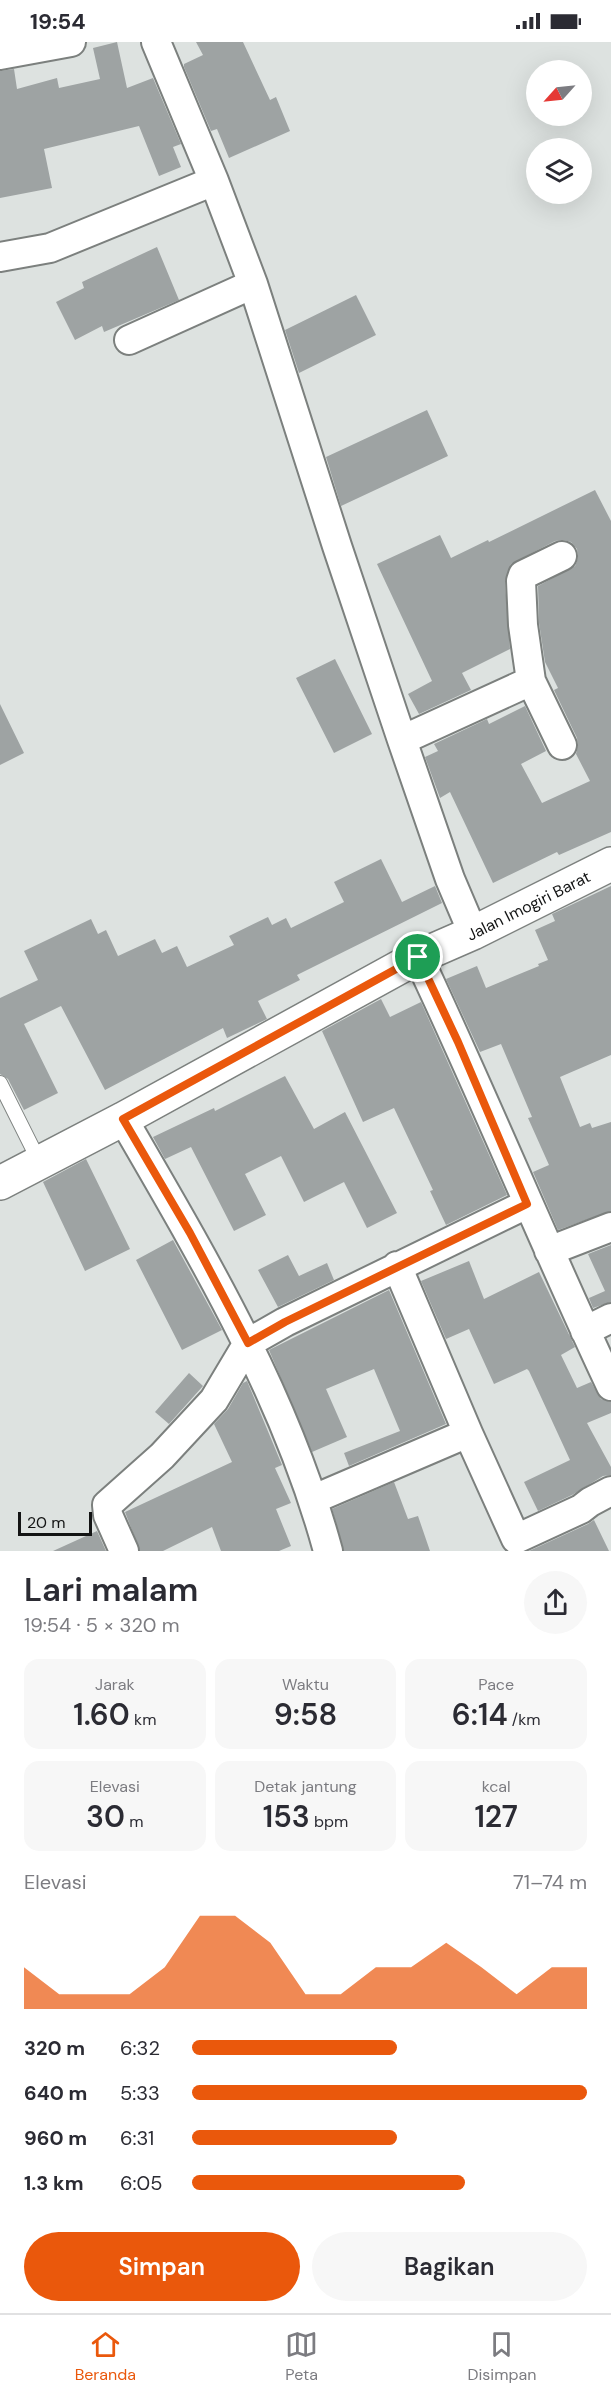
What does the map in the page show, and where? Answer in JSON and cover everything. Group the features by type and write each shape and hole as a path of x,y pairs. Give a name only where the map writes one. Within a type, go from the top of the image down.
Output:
{"main road":[{"name":"Jalan Imogiri Barat","path":"0,1183 123,1119 418,957 610,867"}],"street":[{"path":"0,55 71,42"},
{"path":"156,42 254,284 337,546 402,740 450,879 473,933"},
{"path":"0,257 50,248 214,181"},
{"path":"129,340 254,284"},
{"path":"562,556 523,575 521,581 523,625 531,681 562,746"},
{"path":"402,740 531,681"},
{"path":"418,957 458,1042 527,1204 611,1386"},
{"path":"123,1119 190,1233 248,1343 314,1499 328,1551"},
{"path":"124,1551 108,1515 107,1505 162,1456 214,1400 248,1343 397,1266 527,1204"},
{"path":"549,1251 611,1227"},
{"path":"397,1266 518,1545 611,1491"},
{"path":"585,1330 611,1318"},
{"path":"314,1499 468,1433"}],"lane":[{"path":"0,1083 40,1163"}],"building":[{"path":"117,42 127,88 153,78 181,144 173,147 181,167 159,176 139,126 44,149 52,188 0,198 0,71 14,69 17,89 57,78 59,88 100,79 93,48"},
{"path":"196,42 243,42 270,100 276,97 290,131 229,158 217,129 211,131 184,67 184,64 203,55"},
{"path":"157,247 179,300 104,332 102,326 75,340 56,302 84,288 82,282"},
{"path":"356,295 376,335 299,373 285,330"},
{"path":"427,410 448,456 341,506 326,457"},
{"path":"595,490 611,521 611,832 559,855 557,852 493,883 450,792 440,798 425,757 438,751 434,744 487,719 489,724 525,706 546,751 521,764 542,803 590,781 576,754 577,738 554,690 558,688 545,662 539,623 538,586 575,566 578,558 577,549 571,542 555,541 511,564 505,582 510,649 462,673 471,690 419,714 408,694 432,681 377,564 440,535 451,558"},
{"path":"335,659 372,734 334,753 296,678"},
{"path":"0,704 24,753 0,765"},
{"path":"381,859 402,902 435,886 442,903 297,975 300,980 258,1001 267,1019 227,1038 223,1028 105,1090 61,1006 24,1024 58,1093 24,1110 8,1079 0,1074 0,998 38,980 24,951 91,919 98,934 106,930 118,956 155,939 162,953 177,946 187,967 234,945 229,936 268,917 272,925 286,918 291,928 344,902 334,882"},
{"path":"611,886 611,1055 560,1077 580,1127 590,1123 592,1128 611,1122 611,1211 558,1230 533,1172 549,1165 528,1118 532,1117 501,1044 480,1052 446,979 477,966 486,988 539,966 538,964 548,960 535,930 555,921 552,914"},
{"path":"381,999 390,1017 421,1002 507,1195 446,1225 430,1191 433,1190 394,1108 363,1122 322,1031"},
{"path":"285,1076 314,1129 345,1112 397,1213 367,1228 344,1182 304,1202 281,1156 245,1174 266,1215 234,1231 191,1147 165,1159 153,1137 214,1108 215,1111"},
{"path":"86,1159 130,1249 85,1271 43,1182"},
{"path":"173,1240 222,1330 182,1350 136,1260"},
{"path":"611,1245 611,1302 593,1308 589,1298 605,1291 588,1254"},
{"path":"288,1255 299,1276 327,1263 334,1280 278,1307 258,1270"},
{"path":"469,1261 484,1299 539,1272 575,1347 561,1355 577,1388 591,1382 601,1399 611,1402 611,1413 587,1423 611,1467 611,1475 603,1476 572,1495 538,1511 524,1482 570,1460 529,1371 527,1369 494,1384 469,1329 446,1339 421,1281"},
{"path":"389,1290 446,1424 349,1466 344,1453 400,1431 374,1369 326,1389 347,1437 312,1452 269,1350"},
{"path":"189,1373 203,1386 169,1424 155,1412"},
{"path":"247,1381 282,1465 275,1468 291,1503 276,1509 291,1546 279,1551 221,1551 212,1527 163,1551 140,1551 125,1512 232,1462 214,1424 228,1409 243,1383"},
{"path":"394,1482 408,1519 418,1516 430,1551 344,1551 332,1509"},
{"path":"594,1520 609,1551 529,1551 588,1524"},
{"path":"97,1531 106,1551 53,1551"}],"route":[{"path":"418,957 458,1042 527,1204 397,1266 248,1343 190,1233 123,1119 418,957"}]}
